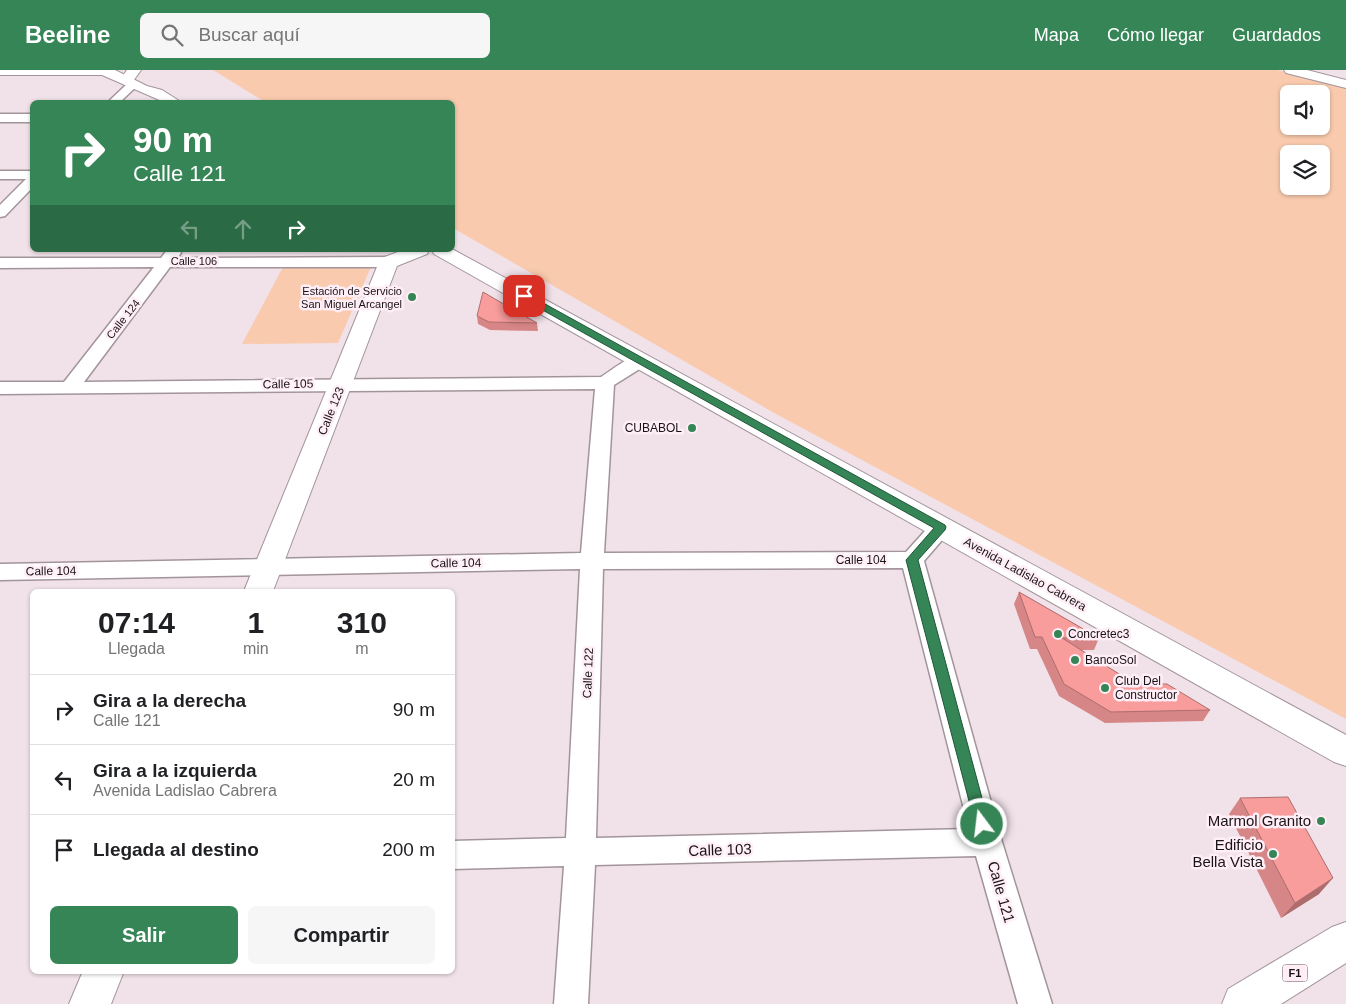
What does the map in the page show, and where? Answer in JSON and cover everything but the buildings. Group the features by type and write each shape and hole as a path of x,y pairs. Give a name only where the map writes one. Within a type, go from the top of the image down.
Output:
{"main road":[{"path":"1291,70 1346,84"},
{"path":"0,71 99,71 131,79 170,100"},
{"path":"150,79 157,93"},
{"path":"389,262 415,252"},
{"name":"Avenida Ladislao Cabrera","path":"445,252 941,527 1341,755"},
{"name":"Calle 123","path":"259,589 389,262"},
{"name":"F1","path":"1243,1004 1346,941"},
{"path":"90,1004 103,974"}],"street":[{"path":"115,100 131,79"},
{"path":"0,118 30,118"},
{"path":"0,175 30,175"},
{"path":"0,212 30,183"},
{"name":"Calle 106","path":"0,263 171,256 389,262"},
{"name":"Calle 124","path":"70,387 171,256"},
{"path":"605,383 640,361"},
{"name":"Calle 105","path":"0,388 605,383"},
{"name":"Calle 122","path":"571,1004 580,853 592,561 605,383"},
{"path":"912,560 941,527"},
{"name":"Calle 104","path":"0,572 592,561 912,560"},
{"name":"Calle 121","path":"912,560 987,842 1035,1004"},
{"name":"Calle 103","path":"455,855 987,842"}],"shaded area":[{"path":"213,70 1277,70 1346,87 1346,719 776,414 455,229 455,100 262,100"},
{"path":"283,267 371,267 338,343 242,344"}],"place":[{"name":"Estación de Servicio San Miguel Arcangel","path":"412,297"},
{"name":"CUBABOL","path":"692,428"},
{"name":"Concretec3","path":"1058,634"},
{"name":"BancoSol","path":"1075,660"},
{"name":"Club Del Constructor","path":"1105,688"},
{"name":"Marmol Granito","path":"1321,821"},
{"name":"Edificio Bella Vista","path":"1273,854"}],"route":[{"path":"524,296 941,527 912,560 982,824"}]}
